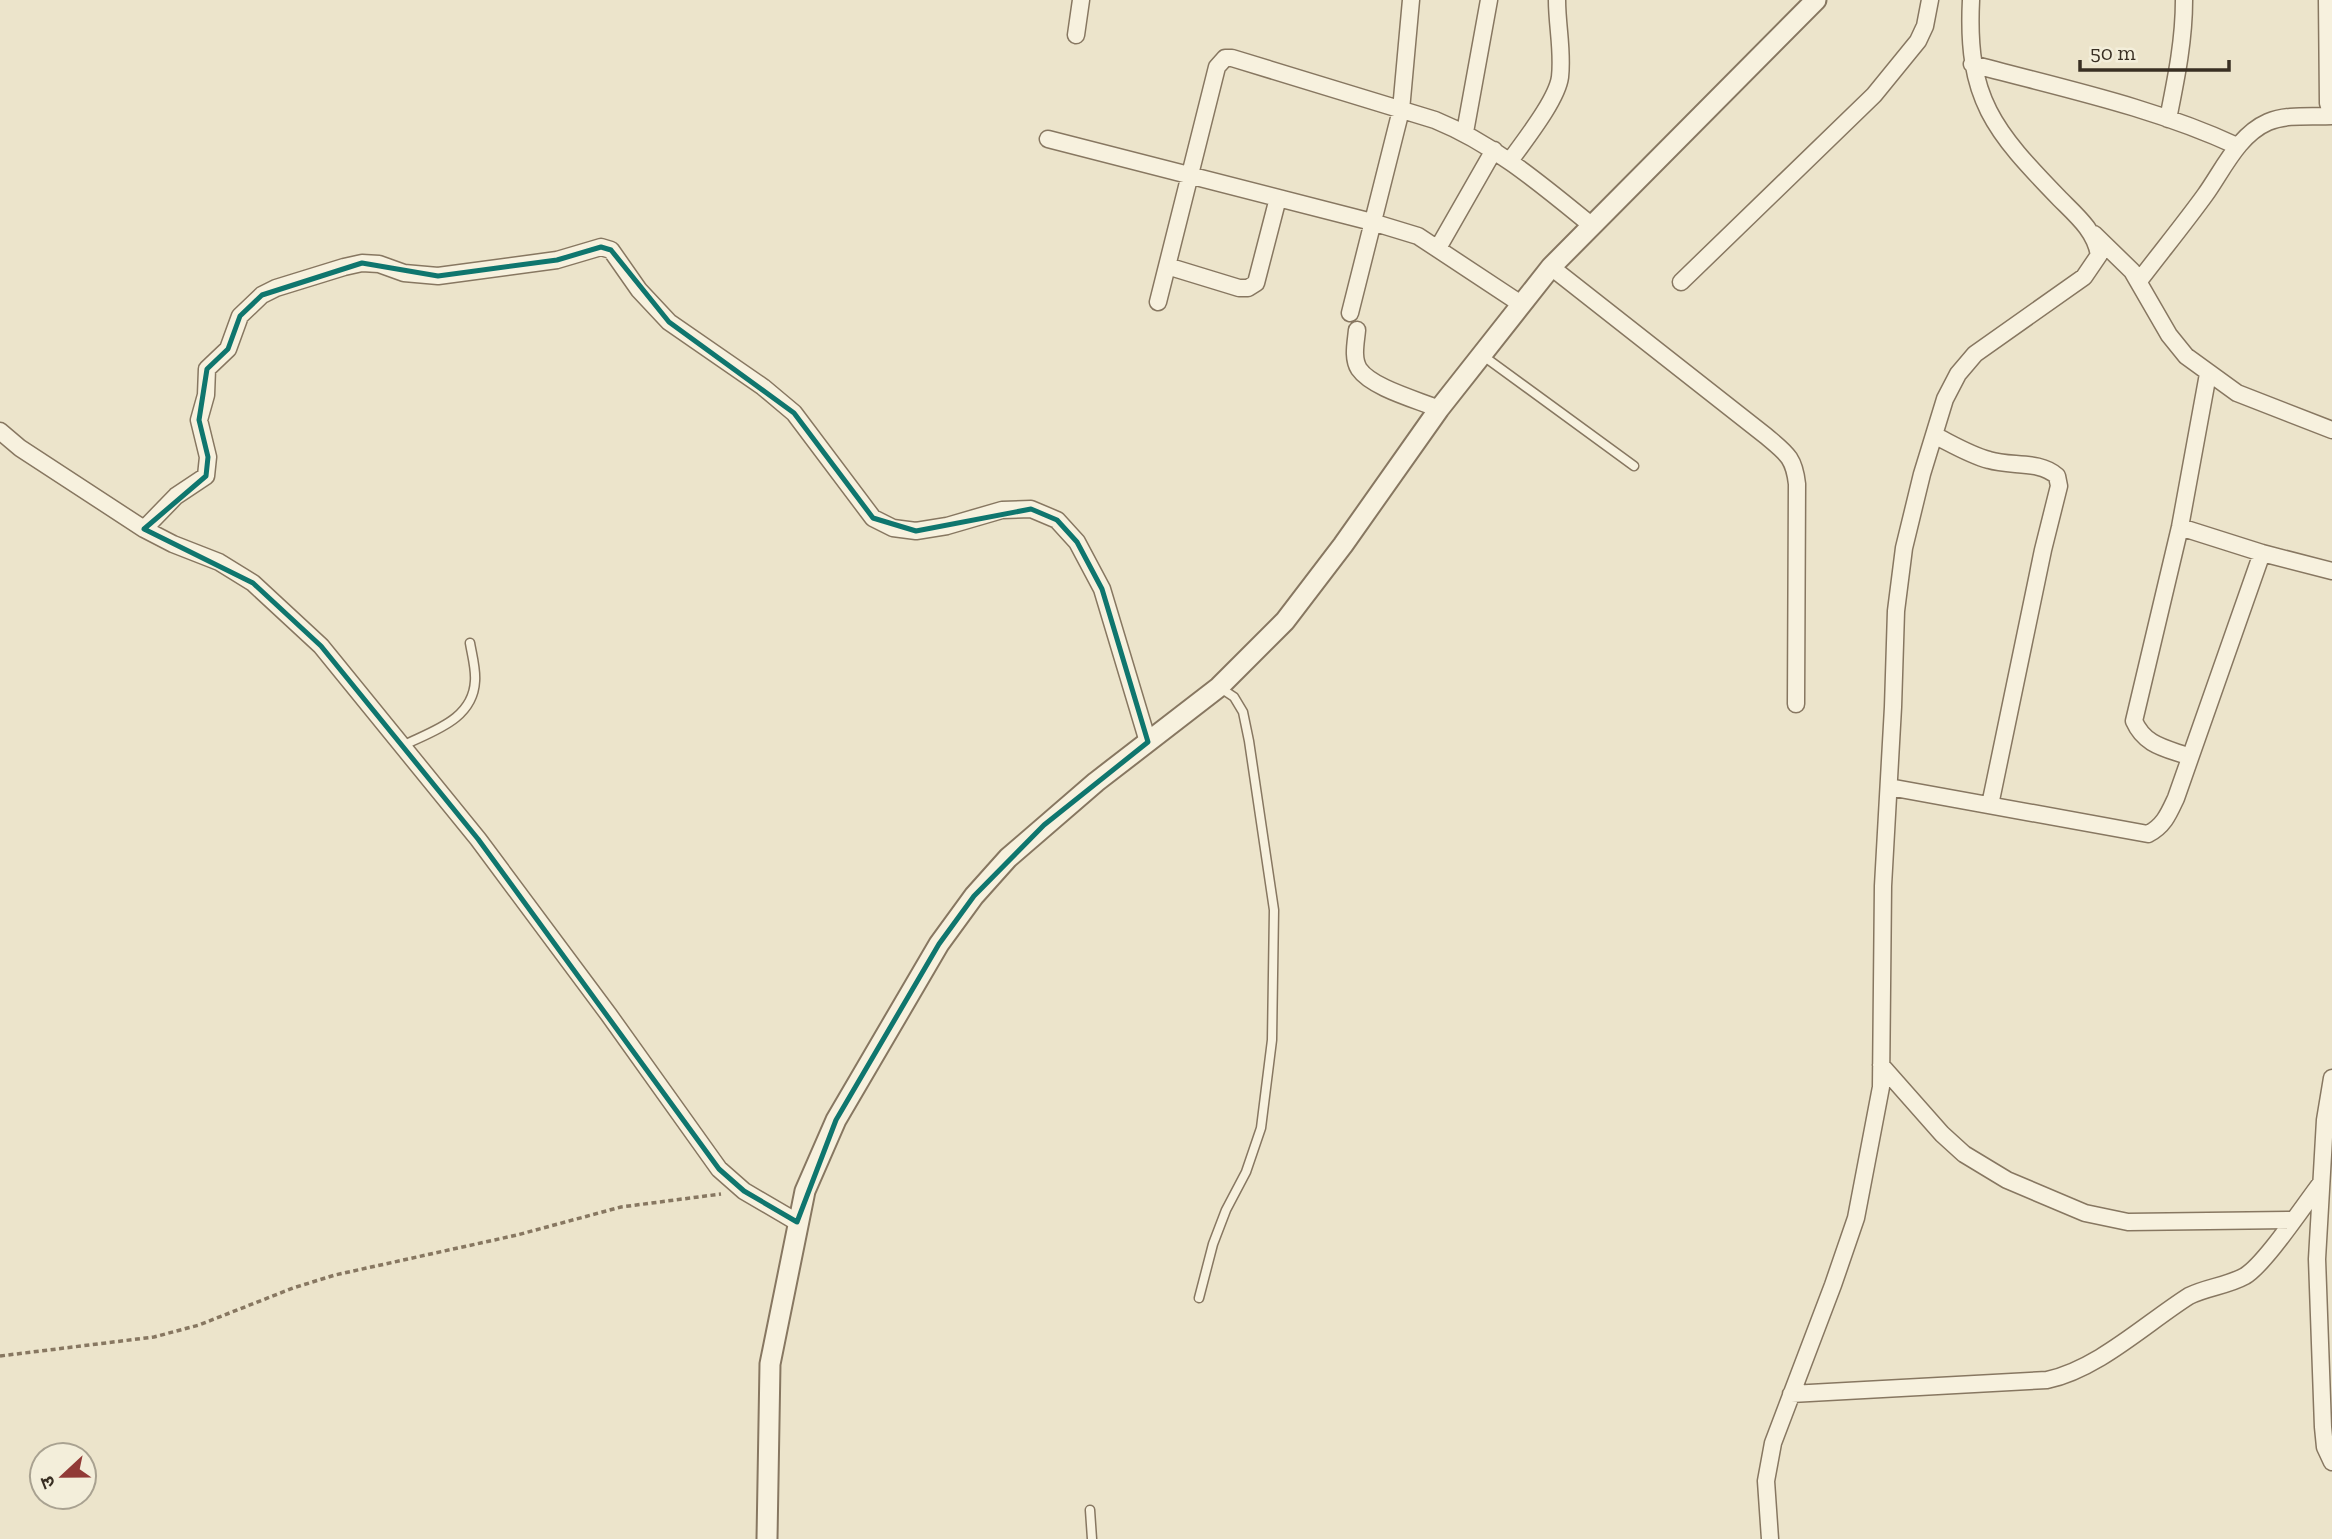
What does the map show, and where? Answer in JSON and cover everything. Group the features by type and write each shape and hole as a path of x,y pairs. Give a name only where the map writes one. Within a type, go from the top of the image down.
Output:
{"street":[{"path":"1076,35 1081,0"},
{"path":"1350,313 1401,110 1411,0"},
{"path":"1465,132 1489,0"},
{"path":"1510,162 1553,96 1560,80 1557,0"},
{"path":"767,1539 770,1363 805,1191 836,1120 933,953 974,896 1009,858 1044,825 1219,687 1285,621 1440,409 1551,267 1816,0"},
{"path":"1681,282 1892,75 1918,41 1925,26 1930,0"},
{"path":"1971,0 1972,64 1987,111 2029,167 2118,255 2139,281 2169,335 2186,356 2237,393 2332,430"},
{"path":"2168,119 2181,58 2184,0"},
{"path":"2139,281 2205,195 2237,146 2252,132 2267,122 2284,117 2332,116 2328,103 2327,0"},
{"path":"1157,302 1217,67 1225,58 1435,120 1465,132 1536,180 1591,225"},
{"path":"1972,64 2135,107 2204,131 2237,146"},
{"path":"1048,139 1418,236 1521,304"},
{"path":"1438,248 1494,150"},
{"path":"1167,266 1239,288 1248,288 1256,283 1278,198"},
{"path":"1770,1539 1766,1481 1773,1443 1856,1218 1881,1087 1883,886 1896,611 1904,548 1945,399 1958,374 1975,355 2068,290 2094,265 2099,256 2097,243 2090,230"},
{"path":"144,529 176,496 206,475 208,457 199,420 207,389 206,369 228,349 240,316 262,295 276,288 362,263 379,264 416,275 459,275 557,260 601,247 611,250 639,290 669,322 763,387 794,413 873,518 893,527 916,531 947,526 1002,510 1031,509 1057,520 1077,542 1102,589 1148,742"},
{"path":"1551,267 1766,436 1786,453 1795,465 1796,704"},
{"path":"1357,330 1355,354 1359,368 1373,381 1440,409"},
{"path":"2190,757 2140,735 2134,721 2180,527 2208,374"},
{"path":"0,431 20,448 144,529 219,562 253,583 321,646 503,872 719,1169 744,1191 797,1222"},
{"path":"1934,435 1986,459 2050,470 2057,476 2059,486 2043,550 1990,805"},
{"path":"2180,527 2262,554 2332,571"},
{"path":"1889,787 2148,834 2158,829 2168,816 2262,554"},
{"path":"1881,1065 1942,1135 1964,1154 2007,1180 2085,1213 2128,1222 2293,1220"},
{"path":"2332,1078 2325,1120 2318,1223 2317,1302 2323,1427 2325,1447 2332,1462"},
{"path":"1791,1394 2047,1380 2064,1376 2097,1359 2189,1296 2230,1283 2248,1274 2321,1184"}],"lane":[{"path":"1482,355 1634,466"},
{"path":"402,746 465,712 472,700 475,680 470,643"},
{"path":"1199,1298 1213,1244 1226,1210 1246,1172 1261,1128 1272,1040 1274,910 1249,741 1243,712 1234,697 1219,687"},
{"path":"1090,1510 1092,1539"}],"path":[{"path":"0,1356 154,1337 199,1325 293,1288 335,1275 517,1235 621,1208 744,1191"}],"highlighted area":[{"path":"601,247 611,250 669,322 794,413 873,518 916,531 1031,509 1057,520 1077,542 1102,589 1148,742 1044,825 974,896 939,944 836,1120 797,1222 744,1191 719,1169 478,839 321,646 253,583 144,529 206,476 208,457 199,420 207,369 228,349 240,316 262,295 362,263 438,276 557,260"}]}
